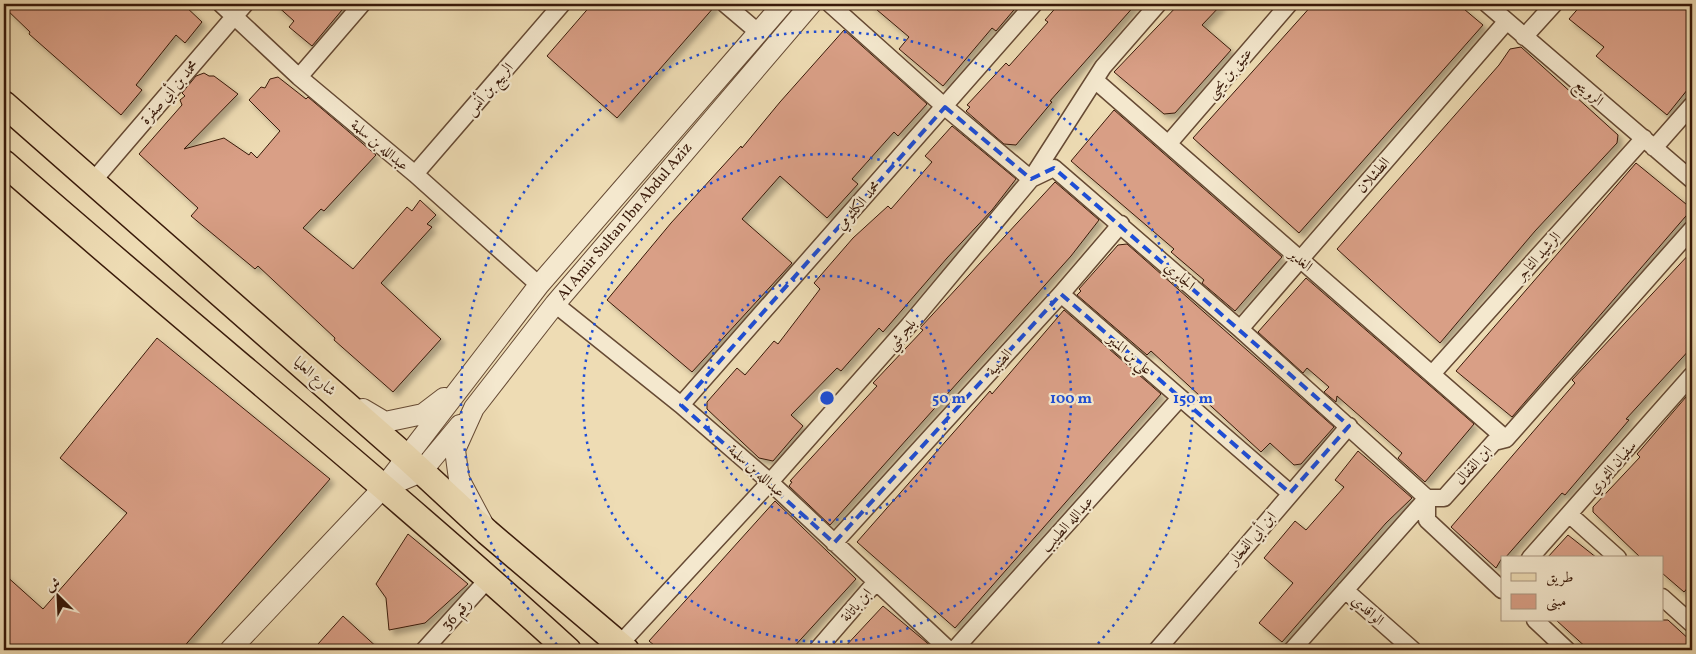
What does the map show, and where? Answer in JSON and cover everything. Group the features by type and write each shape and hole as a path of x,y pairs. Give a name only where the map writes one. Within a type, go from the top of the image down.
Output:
{"main road":[{"name":"شارع العليا","path":"4,104 331,390 487,532 622,647"},
{"path":"4,163 154,295 489,578 568,650"}],"street":[{"name":"عبدالله بن سلمة","path":"221,4 240,9 299,77 415,174 539,285"},
{"path":"299,77 362,4"},
{"name":"الربيع بن أنس","path":"415,174 562,4"},
{"path":"725,4 758,32"},
{"name":"Al Amir Sultan Ibn Abdul Aziz","path":"230,650 383,488 413,464 465,381 539,285 783,4"},
{"name":"Al Amir Sultan Ibn Abdul Aziz","path":"487,532 459,479 455,450 474,408 555,304 811,4"},
{"path":"830,4 945,107 1031,179"},
{"name":"محمد الكلثومي","path":"681,405 1034,4"},
{"name":"بلجرشي","path":"622,647 910,324 1031,179 1096,81 1103,67 1158,4"},
{"name":"عتيق بن يحيى","path":"1168,143 1289,4"},
{"name":"الرويتع","path":"1487,4 1692,180"},
{"path":"1524,37 1554,4"},
{"name":"محمد بن أبي صفرة","path":"93,181 240,9"},
{"name":"الطشلان","path":"1240,329 1506,22"},
{"name":"الغدير","path":"1096,81 1506,439"},
{"name":"الرشيد التاجر","path":"1432,374 1649,143 1692,105"},
{"name":"الجابري","path":"1031,179 1054,168 1240,329 1427,498"},
{"name":"الضبية","path":"834,543 1061,294 1120,224"},
{"name":"ابن القفال","path":"1427,498 1444,498 1494,442 1506,439 1692,229"},
{"name":"علي بن المنير","path":"1061,294 1290,493"},
{"name":"عبدالله بن سلمة","path":"555,304 681,405 770,482 875,583 949,650"},
{"name":"سفيان الثوري","path":"1532,556 1692,375"},
{"name":"Al Amir Sultan Ibn Abdul Aziz","path":"331,390 385,422 423,414 465,381"},
{"name":"عبدالله الطبيب","path":"954,650 1180,398"},
{"path":"413,464 474,408"},
{"name":"ابن أبي الفخار","path":"1157,650 1349,426"},
{"path":"1427,498 1427,520 1501,588"},
{"path":"1292,650 1427,498"},
{"path":"1570,515 1616,556"},
{"name":"رقم 36","path":"424,650 489,578"},
{"name":"ابن باتانة","path":"817,650 875,583"},
{"name":"الواقدي","path":"1344,590 1413,650"},
{"path":"1664,598 1689,615"},
{"path":"1537,622 1567,650"}],"highlighted area":[{"path":"945,107 1031,179 1054,168 1349,426 1290,493 1061,294 834,543 681,405"}],"building":[{"path":"4,4 183,4 202,22 185,43 176,35 136,85 142,90 121,115 29,34 30,32 4,7"},
{"path":"275,4 347,4 312,46 289,27 294,21"},
{"path":"592,4 715,4 715,6 617,118 547,56"},
{"path":"870,4 1019,4 996,31 992,28 943,86 899,49 909,37"},
{"path":"1059,4 1136,4 1050,101 1052,102 1016,145 1004,144 966,111 970,107 967,105 1006,63 1009,66 1048,22 1045,20"},
{"path":"1179,4 1222,4 1202,25 1231,50 1175,113 1164,114 1114,72"},
{"path":"1313,4 1458,4 1483,25 1299,233 1193,138"},
{"path":"1582,4 1692,4 1692,84 1667,115 1596,56 1604,47 1569,19"},
{"path":"844,30 927,104 898,136 894,132 852,179 858,184 827,218 780,176 742,219 792,263 692,372 607,300 671,223 741,146 742,148"},
{"path":"1521,47 1618,135 1617,143 1535,231 1440,343 1337,249 1499,65 1510,49"},
{"path":"204,73 214,76 238,94 184,149 224,138 249,155 251,152 257,158 280,131 249,100 261,87 265,88 270,79 278,77 306,99 308,97 376,155 324,211 321,209 303,228 353,269 407,207 412,211 420,200 436,215 427,224 432,227 381,283 441,339 393,392 334,340 335,338 258,266 255,269 191,216 198,208 139,154 182,105 180,100 185,96 182,93 196,76"},
{"path":"1114,110 1282,257 1235,311 1202,283 1204,280 1171,252 1174,249 1071,161"},
{"path":"952,126 1016,179 992,210 947,258 883,332 879,328 841,371 837,368 791,415 803,426 773,461 759,458 707,409 707,402 737,368 745,375 774,341 778,344 820,289 814,283 853,238 888,206 891,209 932,162 925,156"},
{"path":"1636,163 1692,209 1512,417 1456,371"},
{"path":"1055,182 1099,220 1071,256 830,525 789,486 792,482 790,481 877,386 873,383 923,330 920,328"},
{"path":"1127,244 1334,427 1301,464 1294,465 1270,443 1261,452 1151,351 1147,355 1077,295 1081,291 1079,289 1118,245"},
{"path":"1692,251 1692,347 1626,419 1629,420 1565,495 1562,493 1507,556 1501,556 1496,568 1451,527 1575,383 1572,380"},
{"path":"1306,278 1474,424 1425,482 1398,458 1402,453 1337,396 1336,402 1324,392 1329,387 1307,368 1303,373 1258,332"},
{"path":"1064,310 1161,394 955,628 857,542 990,391 992,394"},
{"path":"157,338 330,479 181,650 4,650 4,574 43,609 127,513 60,458"},
{"path":"1692,390 1692,583 1684,592 1664,575 1664,556 1639,556 1593,512 1593,507 1640,457 1637,454"},
{"path":"1358,451 1412,498 1386,523 1282,642 1259,623 1293,583 1264,558 1295,521 1306,530 1344,487 1335,480"},
{"path":"775,501 856,579 791,650 660,650 649,641"},
{"path":"408,534 468,584 425,623 389,630 386,598 376,584"},
{"path":"1568,535 1594,556 1549,556"},
{"path":"883,606 926,642 935,650 842,650"},
{"path":"343,616 380,650 326,650 318,644"},
{"path":"1664,620 1668,620 1692,642 1692,650 1589,650 1558,622 1664,622"}]}
